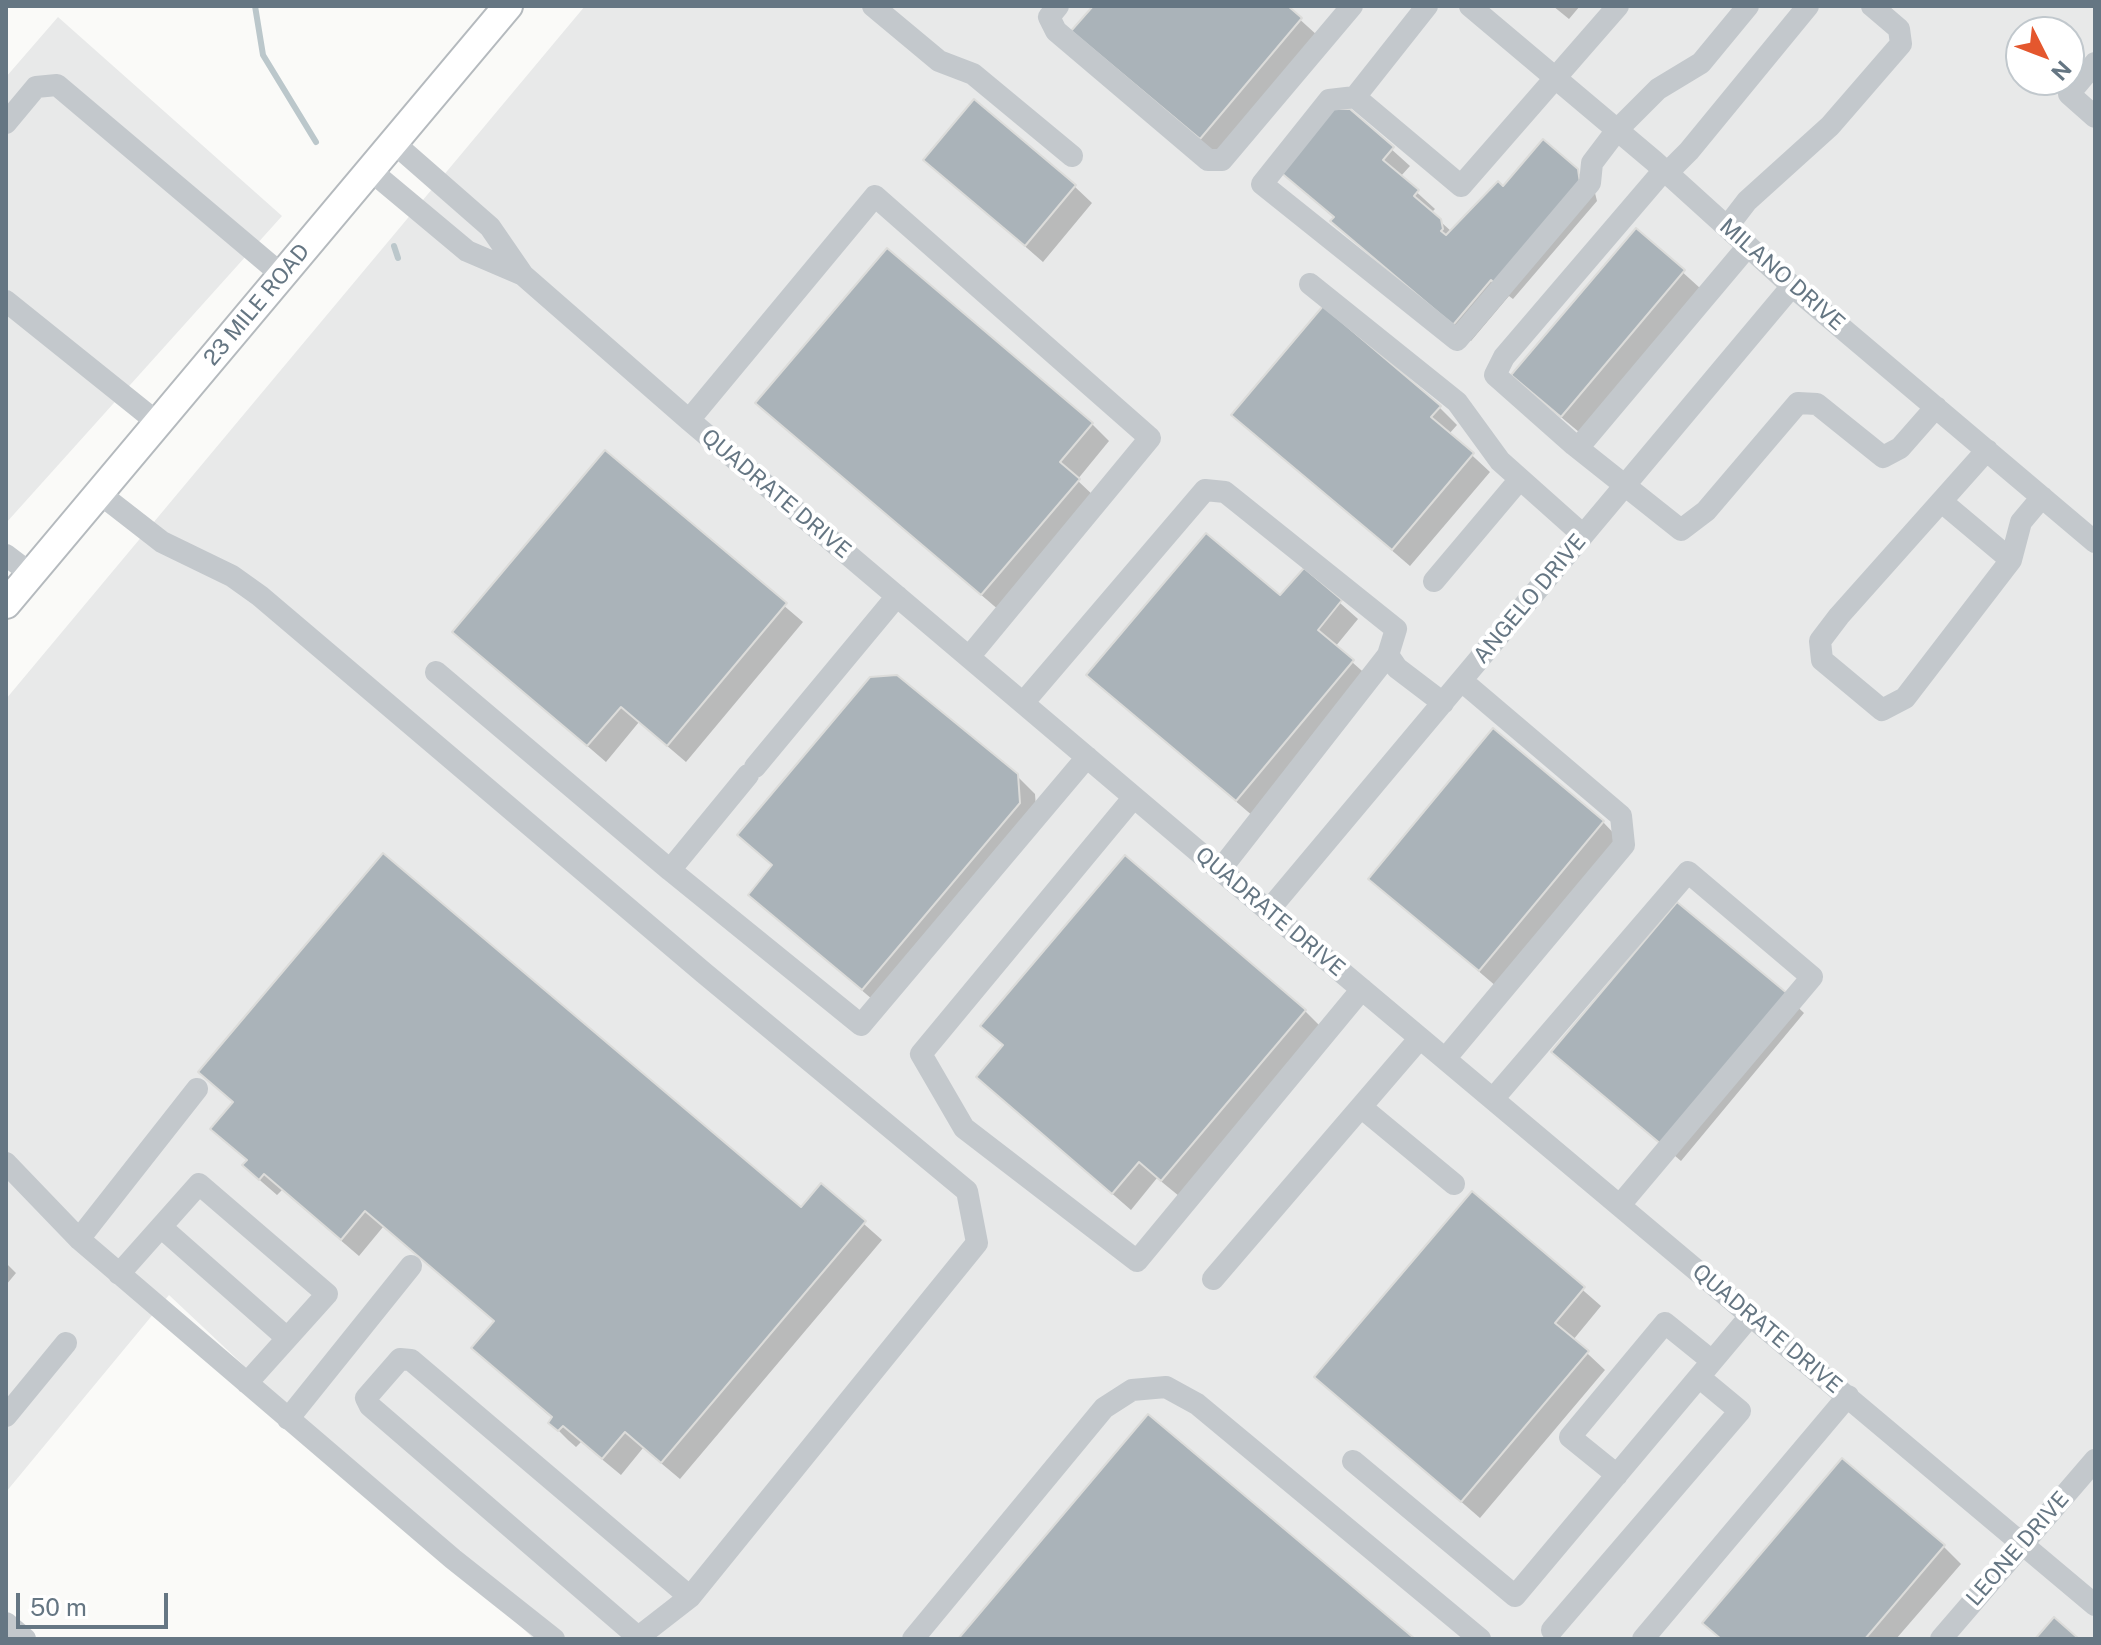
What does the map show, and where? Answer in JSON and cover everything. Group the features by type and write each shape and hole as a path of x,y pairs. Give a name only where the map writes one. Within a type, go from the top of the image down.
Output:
{"main road":[{"name":"23 MILE ROAD","path":"6,604 508,6"}],"street":[{"path":"873,6 939,61 973,74 1072,156"},
{"path":"1058,6 1049,17 1056,31 1208,160 1222,160 1347,8"},
{"path":"1427,6 1355,97 1329,100 1262,184 1457,340 1590,183 1592,163 1617,130 1658,89 1701,63 1748,6"},
{"name":"MILANO DRIVE","path":"1470,6 1617,130 1792,286 2095,542"},
{"path":"1355,97 1461,186 1618,6"},
{"path":"1808,6 1689,151 1665,172 1504,357 1495,375 1578,448 1681,530 1706,511 1798,403 1817,404 1883,457 1900,448 1936,407"},
{"path":"1727,227 1747,201 1830,126 1901,44 1899,29 1872,6"},
{"path":"2095,63 2069,94 2095,117"},
{"path":"6,123 36,87 57,85 282,275"},
{"name":"QUADRATE DRIVE","path":"394,143 490,227 523,275 689,420 2095,1605"},
{"name":"QUADRATE DRIVE","path":"370,170 467,251 523,275"},
{"path":"689,420 875,196 1150,438 969,657"},
{"path":"1578,448 1748,246"},
{"path":"1310,284 1457,402 1500,461 1583,535"},
{"name":"ANGELO DRIVE","path":"1268,911 1792,286"},
{"path":"6,301 158,423"},
{"path":"1987,450 1839,616 1820,641 1822,660 1882,710 1905,698 2011,560 2021,522 2042,497"},
{"path":"1434,581 1520,479"},
{"path":"1023,703 1205,490 1225,492 1396,629 1388,655 1220,870"},
{"path":"99,493 162,542 232,576 260,596 704,973 967,1191 977,1243 690,1597 637,1638 370,1406 366,1398 400,1359 411,1360 690,1597"},
{"path":"1942,502 2011,560"},
{"path":"6,555 31,574"},
{"path":"670,870 897,596"},
{"path":"1388,655 1397,668 1443,703"},
{"path":"436,672 670,870 861,1025 1087,757"},
{"path":"1445,1059 1624,845 1621,816 1462,681"},
{"path":"1134,797 921,1054 964,1128 1137,1261 1362,989"},
{"path":"1493,1099 1688,872 1812,977 1620,1205"},
{"path":"1213,1279 1420,1038"},
{"path":"79,1239 197,1089"},
{"path":"1361,1107 1454,1184"},
{"path":"6,1163 79,1239 119,1274 453,1559 554,1639"},
{"path":"119,1274 199,1184 327,1294 247,1383"},
{"path":"161,1227 287,1338"},
{"path":"288,1419 411,1266"},
{"path":"1353,1461 1515,1596 1751,1315"},
{"path":"1552,1630 1740,1411 1665,1323 1570,1437 1617,1475"},
{"path":"6,1416 66,1343"},
{"path":"913,1639 1104,1408 1132,1390 1166,1387 1197,1404 1480,1639"},
{"path":"1643,1639 1848,1396"},
{"name":"LEONE DRIVE","path":"1941,1639 2095,1460"},
{"path":"6,1623 25,1639"}],"shaded area":[{"path":"585,6 2095,6 2095,1639 534,1639 169,1295 6,1492 6,699"},
{"path":"58,17 282,216 6,523 6,77"}],"building":[{"path":"1093,6 1288,6 1302,18 1200,139 1071,31"},
{"path":"974,99 1076,185 1025,246 923,160"},
{"path":"1332,109 1350,109 1394,147 1383,160 1419,190 1414,196 1441,219 1441,231 1446,235 1498,181 1503,186 1543,139 1578,169 1580,183 1495,284 1491,280 1453,325 1330,221 1334,217 1279,171"},
{"path":"1636,228 1685,270 1561,417 1511,375"},
{"path":"887,248 1093,423 1060,462 1080,479 981,595 755,403"},
{"path":"1323,306 1441,406 1431,417 1474,453 1392,550 1231,415"},
{"path":"605,450 787,603 667,746 621,707 587,746 452,632"},
{"path":"1206,533 1280,595 1304,568 1342,600 1318,630 1354,660 1236,801 1086,675"},
{"path":"897,675 1018,774 1020,803 862,990 748,895 772,865 737,835 870,677"},
{"path":"1493,728 1604,821 1479,971 1368,879"},
{"path":"383,853 801,1207 821,1183 866,1221 661,1463 625,1432 602,1459 563,1426 558,1431 548,1423 552,1417 471,1348 494,1321 365,1211 341,1240 264,1174 259,1180 242,1165 247,1160 210,1129 233,1102 198,1072"},
{"path":"1125,855 1306,1010 1161,1181 1139,1162 1112,1194 976,1077 1003,1045 980,1026"},
{"path":"1677,902 1788,994 1662,1145 1551,1052"},
{"path":"1472,1191 1585,1287 1555,1323 1589,1351 1461,1502 1314,1377"},
{"path":"1148,1414 1415,1639 958,1639"},
{"path":"1842,1458 1945,1545 1865,1639 1721,1639 1702,1623"},
{"path":"2054,1617 2079,1639 2035,1639"}],"waterway":[{"path":"255,6 263,55 316,142"},
{"path":"394,246 398,258"}]}
